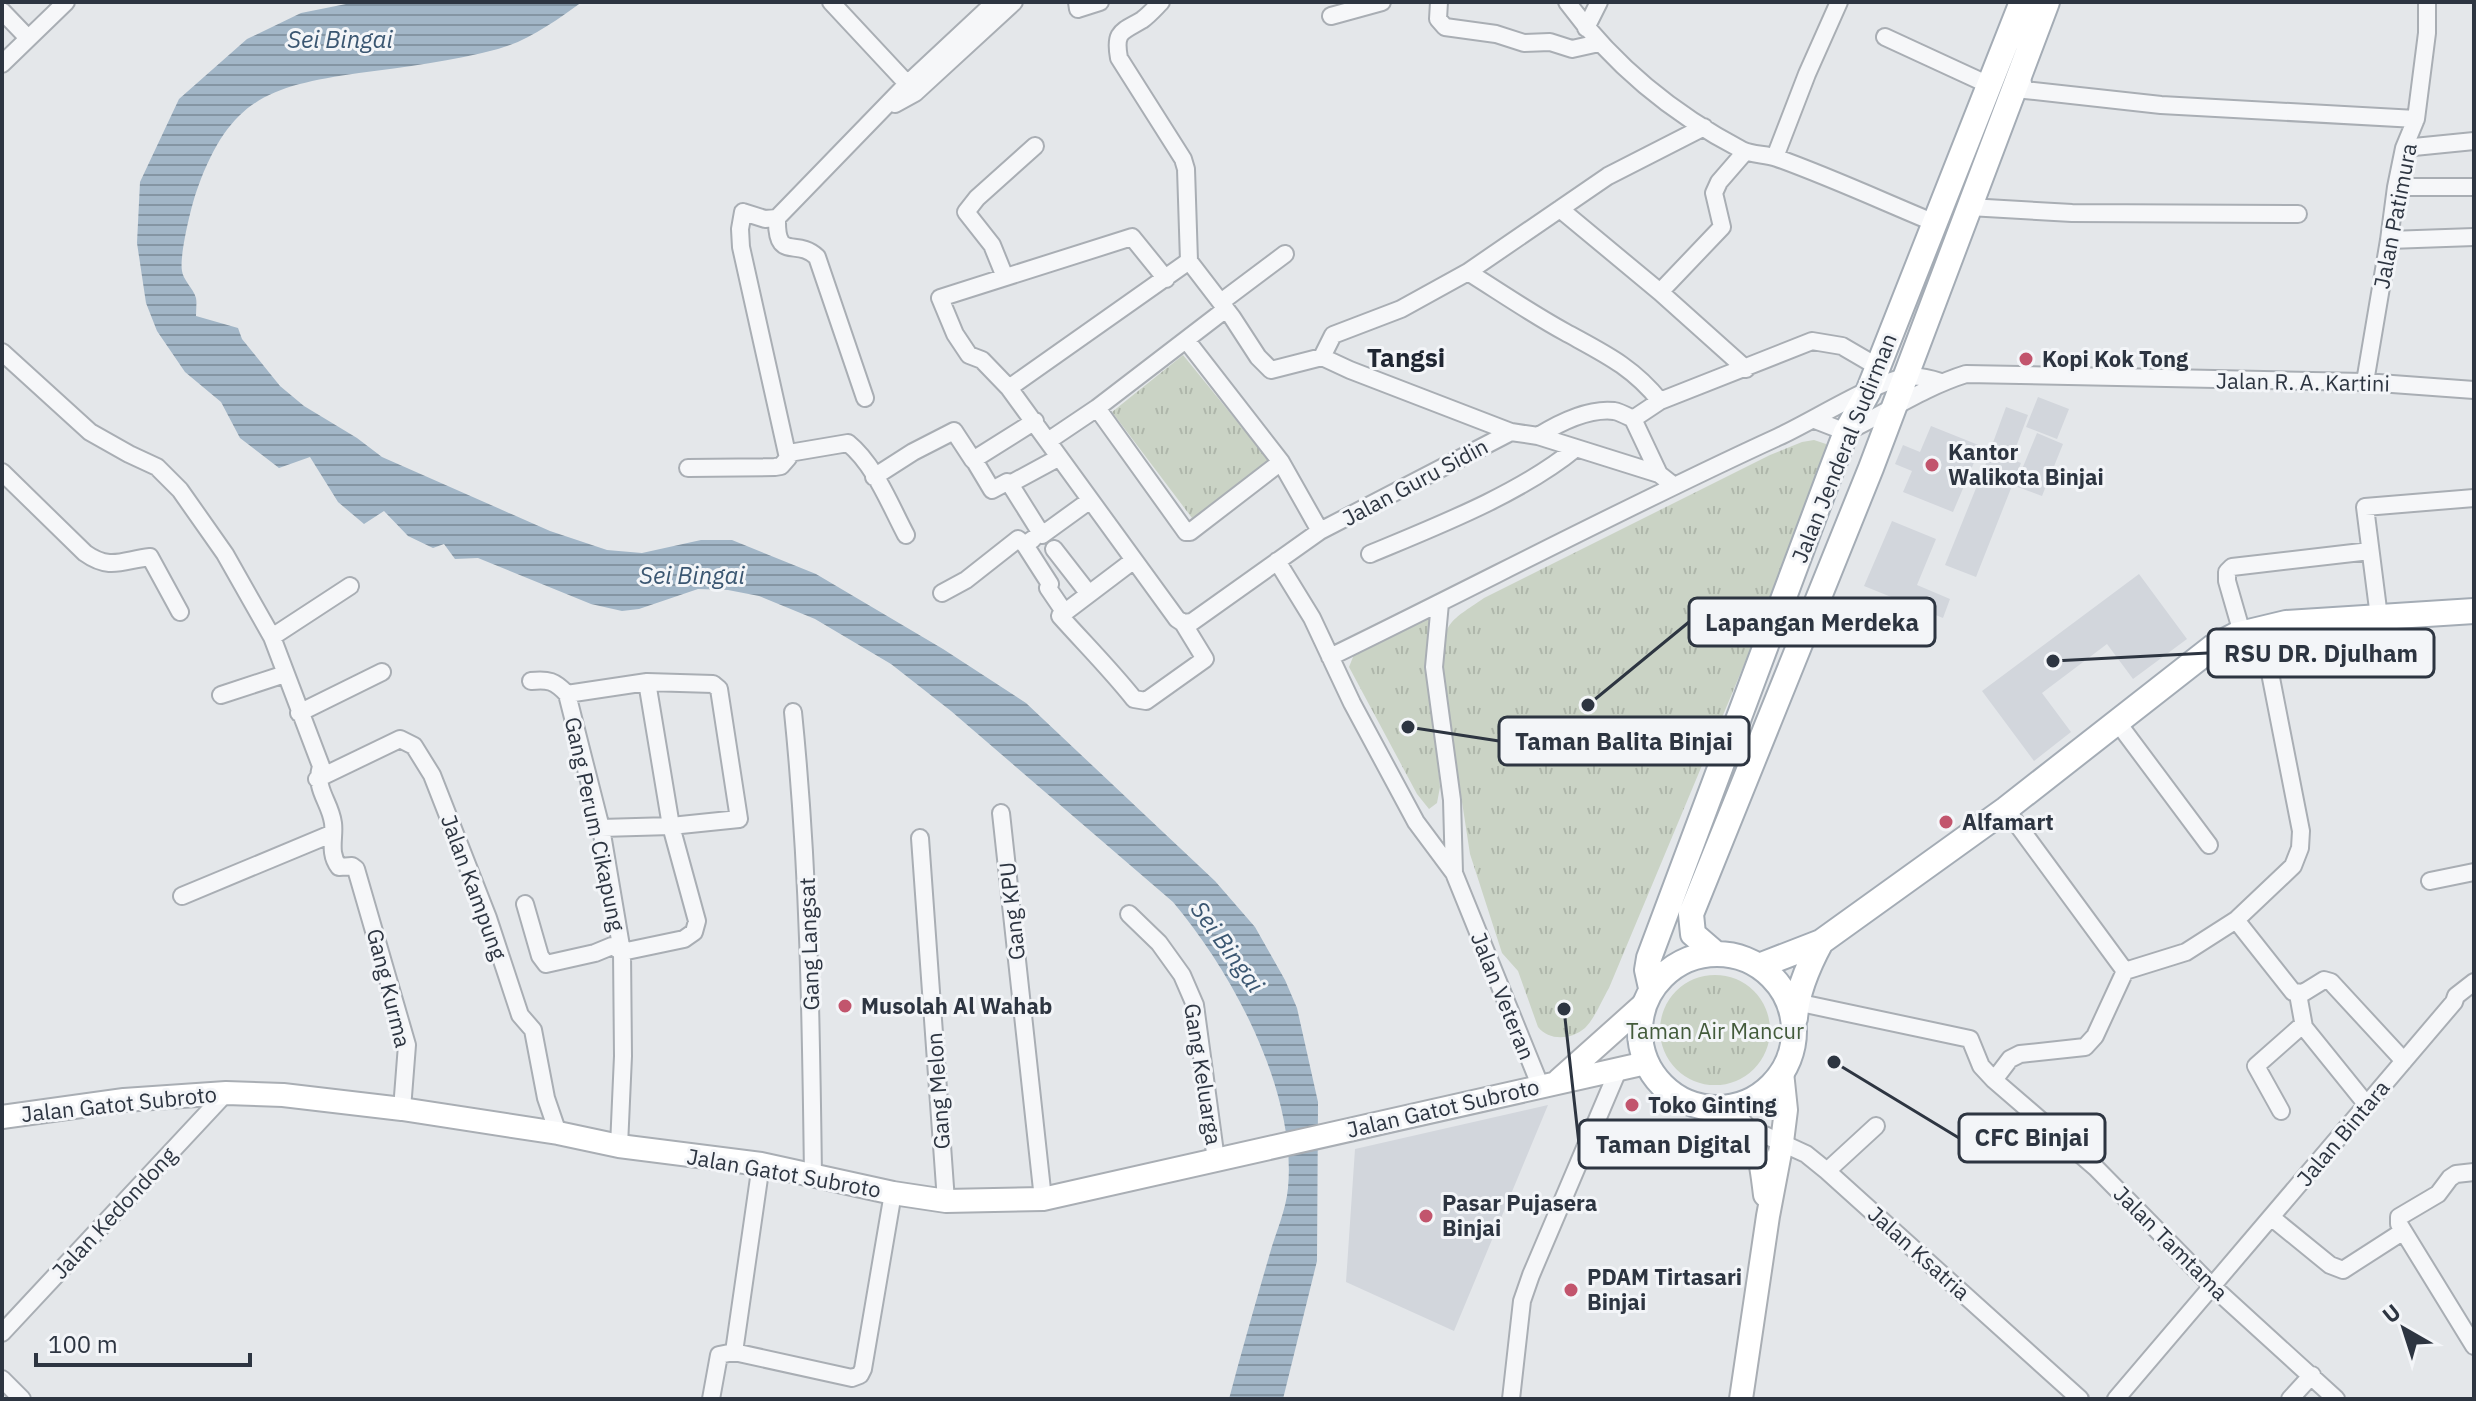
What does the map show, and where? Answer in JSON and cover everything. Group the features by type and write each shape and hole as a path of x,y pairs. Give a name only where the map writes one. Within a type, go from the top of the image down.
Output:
{"main road":[{"name":"Jalan Jenderal Sudirman","path":"1647,996 1649,958 1792,574 1846,432 1868,392 2022,2"},
{"name":"Jalan Jenderal Sudirman","path":"1715,953 1693,934 1691,914 1823,587 2047,2"},
{"path":"1792,574 1823,587"},
{"path":"1759,966 1821,942 2006,809 2213,647 2252,630 2474,611"},
{"path":"1794,1030 1793,1015 1781,987 1759,966 1744,958 1715,953 1686,960 1664,974 1647,996 1639,1034 1646,1063 1669,1092 1686,1102 1704,1107 1725,1108 1750,1100 1762,1093 1782,1072 1791,1052 1794,1030 1796,1002 1808,966 1821,942"},
{"name":"Jalan Gatot Subroto","path":"1549,1083 1647,996"},
{"name":"Jalan Gatot Subroto","path":"2,1117 124,1100 226,1093 283,1095 402,1109 558,1133 619,1146 761,1164 893,1193 946,1201 1043,1199 1646,1063"},
{"path":"1741,1399 1782,1142 1786,1110 1782,1072"},
{"path":"1725,1108 1745,1126 1757,1149 1768,1216"}],"street":[{"path":"2,64 66,2"},
{"path":"911,89 995,2"},
{"path":"688,468 775,467 787,461 789,453 741,247 743,212 765,219 777,218 883,111 1014,2"},
{"path":"1077,2 1078,9 1100,2"},
{"path":"1161,2 1120,34 1116,45 1119,58 1183,159 1186,169 1189,261 1258,357 1271,370 1322,357 1511,432 1538,436 1659,474 1673,485"},
{"path":"1331,16 1382,2"},
{"path":"1439,2 1438,19 1445,27 1496,34 1524,43 1550,42 1572,49 1599,43"},
{"path":"1567,2 1599,43 1660,100 1745,152 1775,157 1935,223"},
{"path":"1586,28 1599,2"},
{"path":"1775,157 1839,2"},
{"name":"Jalan Patimura","path":"2365,382 2396,187 2404,148 2416,119 2427,33 2427,2"},
{"path":"840,5 911,89"},
{"path":"2,11 28,38"},
{"path":"1885,37 1989,85"},
{"path":"2020,73 2025,90 2040,92 2161,105 2416,119"},
{"path":"1322,357 1333,335 1401,309 1468,272 1518,241 1608,176 1704,127"},
{"path":"2404,148 2474,141"},
{"path":"1005,277 992,245 966,212 977,198 1035,146"},
{"path":"1660,292 1722,227 1714,193 1719,182 1745,152"},
{"path":"2396,187 2474,187"},
{"path":"1969,207 2072,213 2298,214"},
{"path":"1560,209 1746,369"},
{"path":"777,218 778,238 785,247 807,250 817,257 865,398"},
{"path":"1134,560 1060,616 1110,667 1134,699 1146,701 1205,659 1183,623 1089,501 1035,421 982,360 969,355 955,334 940,298 1132,237 1166,279"},
{"path":"2389,240 2474,237"},
{"path":"1048,441 1187,341 1285,254"},
{"path":"1009,388 1189,261"},
{"path":"1468,272 1563,331 1612,356 1645,382 1660,401"},
{"path":"1187,341 1281,462 1320,531"},
{"path":"1633,419 1660,401 1812,341 1842,346 1878,367"},
{"path":"2,352 90,432 157,467 180,490 225,554 272,637 321,766 317,779 334,826 331,834 182,896"},
{"name":"Jalan R. A. Kartini","path":"1846,432 1941,382 1966,374 2365,382 2474,390"},
{"path":"1330,657 1673,485 1904,377"},
{"name":"Jalan R. A. Kartini","path":"1904,377 1924,377 1941,382"},
{"path":"1097,408 1186,532 1281,462"},
{"path":"1538,436 1559,423 1591,413 1615,411 1633,419 1659,474"},
{"path":"1815,420 1846,432"},
{"path":"974,460 1035,421"},
{"path":"874,477 954,431 992,490 1007,482 1010,484 1058,458"},
{"name":"Jalan Guru Sidin","path":"1183,623 1192,622 1320,531 1511,432"},
{"path":"789,453 848,443 856,449 874,477 906,535"},
{"path":"1370,554 1443,523 1512,488 1552,467 1576,448"},
{"path":"2,472 97,562 123,563 150,557 180,612"},
{"path":"1010,484 1041,534"},
{"path":"2379,617 2365,507 2474,498"},
{"path":"1025,545 1089,501"},
{"path":"942,593 966,580 1018,539 1050,584 1048,588 1065,613"},
{"path":"1054,549 1089,594"},
{"path":"1994,1080 2010,1059 2020,1054 2085,1047 2095,1036 2125,971 2186,952 2236,920 2293,866 2300,848 2301,831 2252,630 2227,581 2227,572 2232,567 2370,551"},
{"path":"1277,561 1312,618 1416,822 1454,873"},
{"path":"272,637 350,586"},
{"path":"1440,603 1434,667 1452,800 1454,873"},
{"path":"299,713 382,672"},
{"path":"221,695 285,674"},
{"path":"531,681 547,679 558,684 567,694 647,682 716,686 720,695 739,819 671,826 601,828"},
{"path":"525,904 540,956 546,964 612,946 622,952 684,939 694,932 697,921 671,826 647,682"},
{"name":"Gang Perum Cikapung","path":"567,694 601,828 622,952 623,1056 619,1146"},
{"name":"Gang Langsat","path":"793,712 804,820 810,935 813,1176"},
{"path":"2118,723 2209,845"},
{"name":"Jalan Kampung","path":"317,779 400,739 414,746 432,775 488,918 520,1015 533,1030 546,1098 558,1133"},
{"path":"2006,809 2125,971"},
{"name":"Gang KPU","path":"1001,813 1043,1199"},
{"name":"Gang Kurma","path":"331,834 336,866 356,869 407,1045 402,1109"},
{"name":"Gang Melon","path":"920,838 946,1201"},
{"path":"2430,881 2474,872"},
{"name":"Jalan Veteran","path":"1454,873 1549,1083"},
{"name":"Gang Keluarga","path":"1129,914 1159,943 1182,975 1195,1005 1216,1160"},
{"path":"2236,920 2286,985 2298,994 2304,1027 2367,1105"},
{"path":"2298,994 2324,980 2331,982 2404,1061"},
{"name":"Jalan Bintara","path":"2116,1399 2456,996 2474,982"},
{"name":"Jalan Tamtama","path":"1796,1002 1967,1037 1973,1042 1981,1066 1994,1080 2096,1168 2212,1286 2336,1399"},
{"path":"2281,1111 2256,1066 2304,1027"},
{"path":"1511,1399 1522,1301 1619,1068"},
{"name":"Jalan Kedondong","path":"2,1333 226,1093"},
{"name":"Jalan Ksatria","path":"1745,1126 1806,1154 1827,1171 2080,1399"},
{"path":"1827,1171 1876,1126"},
{"path":"734,1352 761,1164"},
{"path":"2474,1172 2456,1174 2438,1194 2399,1217 2402,1232 2474,1346"},
{"path":"711,1399 722,1352 852,1378 860,1375 893,1193"},
{"path":"2271,1217 2330,1265 2343,1270 2402,1232"},
{"path":"2290,1399 2312,1375"},
{"path":"2,1379 22,1399"}],"shaded area":[{"path":"2038,397 2069,409 2057,439 2026,427"},
{"path":"2006,407 2028,415 2013,455 1991,448"},
{"path":"1931,426 1981,446 1953,512 1903,492 1912,471 1895,464 1903,445 1920,452"},
{"path":"2037,433 2063,444 2042,496 2015,486"},
{"path":"1991,451 2021,463 1976,577 1945,565"},
{"path":"1892,521 1936,539 1917,585 1950,599 1943,618 1864,586"},
{"path":"2139,574 2187,639 2133,679 2107,644 2042,693 2071,732 2034,761 1982,691"},
{"name":"Pasar Pujasera Binjai","path":"1548,1105 1454,1331 1346,1282 1355,1149"}],"green space":[{"path":"1183,355 1271,463 1195,522 1112,412"},
{"path":"1814,440 1826,444 1830,459 1609,988 1585,1028 1567,1037 1548,1035 1538,1027 1518,971 1502,953 1470,854 1441,665 1444,639 1450,624 1484,598 1770,455"},
{"path":"1427,615 1437,616 1427,647 1440,787 1437,803 1429,809 1417,794 1349,667 1355,652"},
{"name":"Taman Air Mancur","path":"1715,975 1736,979 1754,991 1766,1009 1770,1030 1766,1051 1754,1069 1736,1081 1715,1085 1694,1081 1676,1069 1664,1051 1660,1030 1664,1009 1676,991 1694,979"}],"water":[{"name":"Sei Bingai","path":"356,2 582,2 542,29 509,45 446,60 301,84 258,101 240,115 211,157 195,194 187,229 182,271 196,298 196,316 238,328 242,339 280,386 304,406 382,457 550,531 607,550 642,553 701,540 732,540 816,574 943,649 1026,703 1215,881 1255,927 1285,980 1297,1008 1318,1102 1317,1261 1283,1399 1229,1399 1287,1196 1288,1151 1282,1113 1271,1074 1238,998 1218,963 1173,902 951,711 891,664 815,619 759,596 728,590 698,589 639,609 622,611 591,604 478,558 455,559 444,544 433,548 408,536 384,511 364,524 338,502 310,457 279,468 240,438 221,402 185,372 157,331 146,303 137,243 140,182 179,99 247,39 301,13"}],"place":[{"name":"Kopi Kok Tong","path":"2026,359"},
{"name":"Kantor Walikota Binjai","path":"1932,465"},
{"name":"RSU DR. Djulham","path":"2053,661"},
{"name":"Lapangan Merdeka","path":"1588,705"},
{"name":"Taman Balita Binjai","path":"1408,727"},
{"name":"Alfamart","path":"1946,822"},
{"name":"Musolah Al Wahab","path":"845,1006"},
{"name":"Taman Digital","path":"1564,1009"},
{"name":"CFC Binjai","path":"1834,1062"},
{"name":"Toko Ginting","path":"1632,1105"},
{"name":"Pasar Pujasera Binjai","path":"1426,1216"},
{"name":"PDAM Tirtasari Binjai","path":"1571,1290"}],"district":[{"name":"Tangsi","path":"1406,358"}]}
